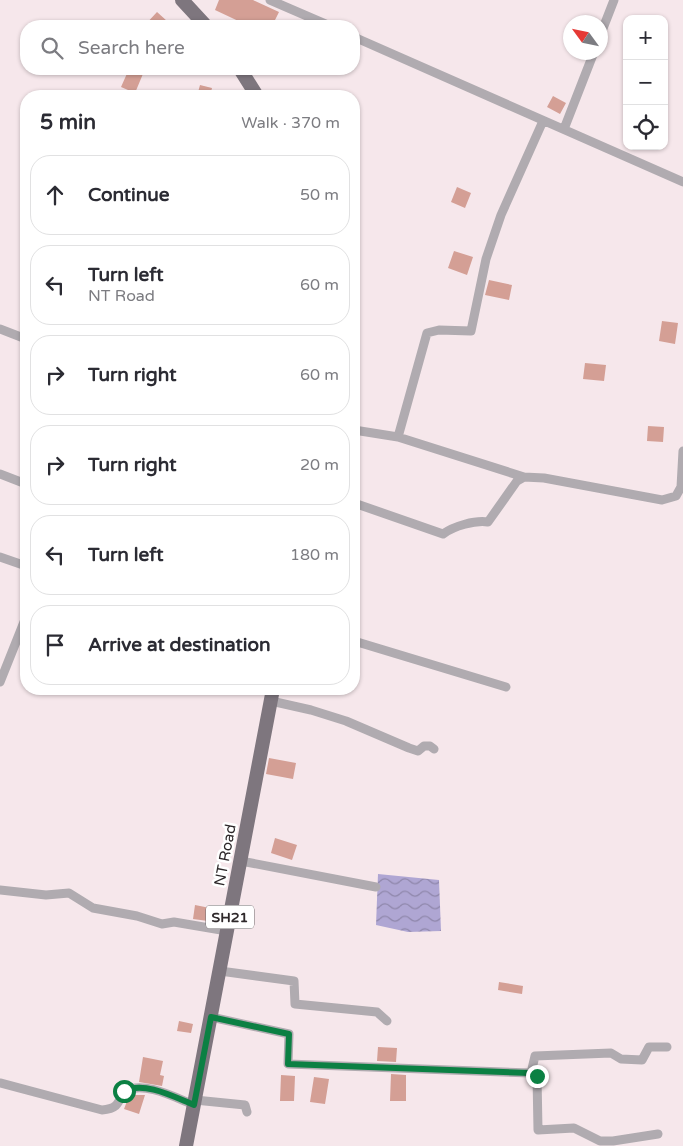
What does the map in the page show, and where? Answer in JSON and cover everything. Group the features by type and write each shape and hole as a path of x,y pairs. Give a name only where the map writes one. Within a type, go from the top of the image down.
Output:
{"main road":[{"path":"182,0 200,20"},
{"path":"244,75 253,90"},
{"name":"NT Road","path":"186,1146 272,695"}],"street":[{"path":"270,0 316,20"},
{"path":"608,15 614,0"},
{"path":"360,40 683,182"},
{"path":"564,130 591,60"},
{"path":"398,437 427,333 440,330 471,331 486,259 501,215 544,120"},
{"path":"0,329 20,337"},
{"path":"360,431 398,437 524,477 544,478 662,500 676,496 681,487 683,451"},
{"path":"0,474 20,482"},
{"path":"360,505 443,534 451,528 462,525 482,521 488,522 518,481 524,477"},
{"path":"0,557 20,564"},
{"path":"0,682 20,632"},
{"path":"360,642 506,687"},
{"path":"272,695 346,721 409,748 418,751 424,746 430,746 434,749"},
{"path":"240,861 376,887"},
{"path":"0,890 46,895 69,893 93,908 137,916 162,924 174,922 227,931"},
{"path":"220,971 294,981 295,1004 377,1012 386,1021"},
{"path":"211,1017 289,1034 288,1064 530,1073 537,1076 538,1130 574,1128 600,1141 613,1141 658,1134"},
{"path":"530,1073 534,1056 610,1053 621,1059 642,1060 649,1047 667,1047"},
{"path":"0,1083 102,1110 112,1110 118,1104 124,1091 133,1087 162,1092 195,1103 245,1105 247,1112"}],"water":[{"path":"378,874 439,880 441,931 408,932 376,925"}],"building":[{"path":"219,0 253,0 279,12 275,20 236,20 215,10"},
{"path":"157,12 166,20 150,20"},
{"path":"126,75 142,75 136,90 128,90 121,87"},
{"path":"200,85 212,88 212,90 199,90"},
{"path":"553,96 566,103 560,114 547,107"},
{"path":"457,187 471,193 465,208 451,202"},
{"path":"454,251 473,257 467,275 448,268"},
{"path":"489,280 512,285 509,300 485,295"},
{"path":"662,321 678,323 675,344 659,341"},
{"path":"585,363 606,365 604,381 583,379"},
{"path":"648,426 664,427 663,442 647,441"},
{"path":"269,758 296,763 293,779 266,774"},
{"path":"275,838 297,845 292,860 271,853"},
{"path":"195,905 210,908 208,921 193,919"},
{"path":"499,982 523,986 522,994 498,990"},
{"path":"179,1021 193,1024 191,1033 177,1031"},
{"path":"378,1047 397,1048 396,1062 377,1061"},
{"path":"143,1057 163,1061 160,1075 164,1076 162,1086 139,1082"},
{"path":"391,1074 406,1075 406,1101 390,1101"},
{"path":"281,1075 295,1076 294,1101 280,1101"},
{"path":"314,1077 329,1079 325,1104 310,1102"},
{"path":"145,1095 139,1114 124,1109 129,1096"}],"route":[{"path":"124,1091 133,1087 162,1092 194,1105 211,1017 289,1034 288,1064 530,1073 537,1076"}]}
